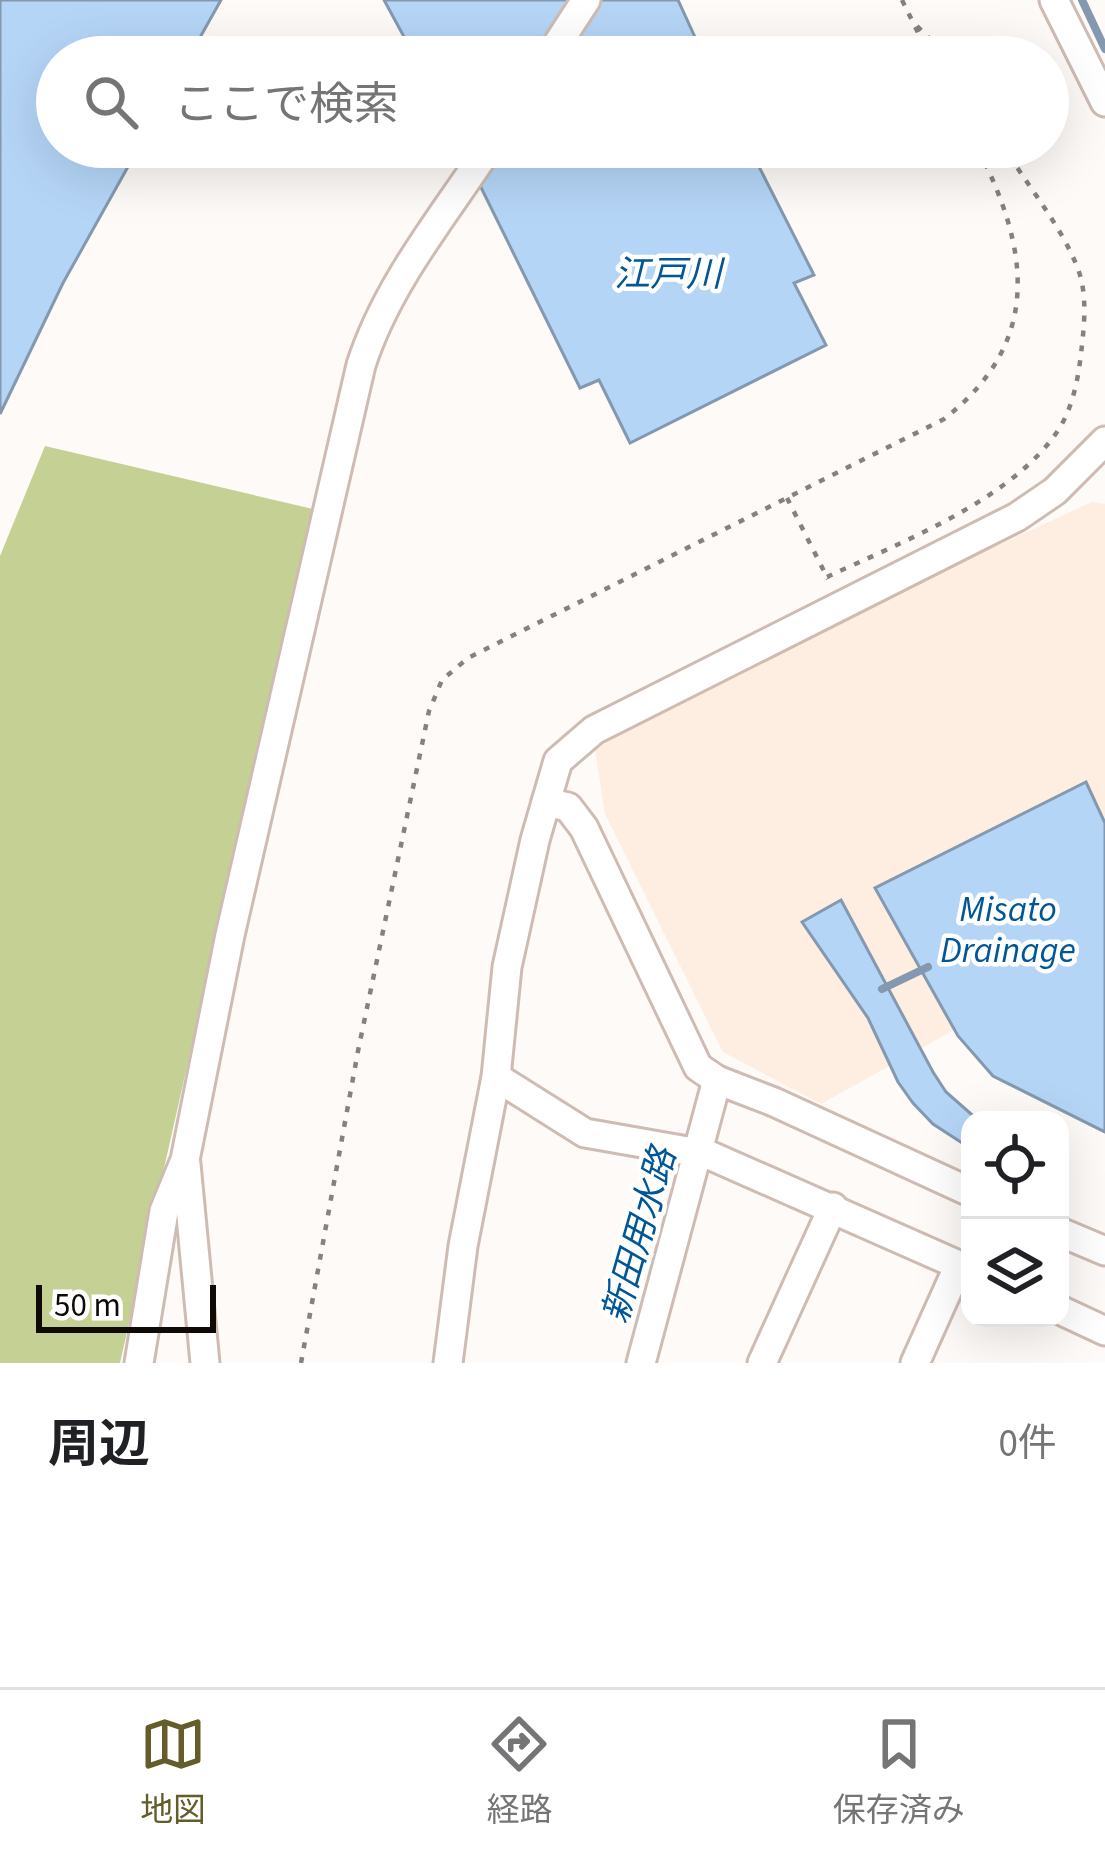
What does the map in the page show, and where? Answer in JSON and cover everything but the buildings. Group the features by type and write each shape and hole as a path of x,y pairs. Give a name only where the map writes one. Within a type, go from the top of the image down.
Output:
{"street":[{"path":"563,36 586,0"},
{"path":"1054,0 1105,102"},
{"path":"139,1363 164,1210 185,1160 230,935 361,365 374,323 475,168"},
{"path":"448,1363 463,1246 496,1077 507,967 558,761 579,739 1018,517 1100,455"},
{"path":"545,802 568,807 576,814 698,1067 717,1080 961,1188"},
{"path":"496,1077 585,1133 700,1152 961,1266"},
{"path":"641,1363 717,1080"},
{"path":"185,1160 205,1363"},
{"path":"762,1363 833,1208"},
{"path":"1069,1236 1105,1251"},
{"path":"915,1363 961,1273"},
{"path":"1069,1314 1105,1330"}],"path":[{"path":"902,0 919,36"},
{"path":"912,22 926,36"},
{"path":"302,1363 386,907 429,711 442,680 468,658 944,419 978,389 998,361 1014,312 1019,269 1004,203 986,168"},
{"path":"787,497 828,580 1005,482 1036,457 1067,412 1079,374 1084,293 1076,264 1017,168"}],"shaded area":[{"path":"1092,502 1105,504 1105,946 821,1104 723,1052 605,814 595,749 847,615"}],"green space":[{"path":"45,446 313,509 120,1363 0,1363 0,556"}],"water":[{"path":"0,0 221,0 201,36 36,36 36,168 127,168 63,283 0,414"},
{"path":"384,0 678,0 694,36 404,36"},
{"name":"江戸川","path":"471,168 760,168 814,275 794,283 826,345 630,443 599,380 580,388"},
{"name":"Misato Drainage","path":"1086,782 1105,823 1105,1132 993,1076 958,1036 875,888"},
{"path":"841,900 933,1072 968,1111 961,1111 961,1142 933,1124 913,1103 868,1018 802,922"}],"waterway":[{"name":"新田用水路","path":"1082,0 1105,49"},
{"path":"882,989 928,967"}]}
